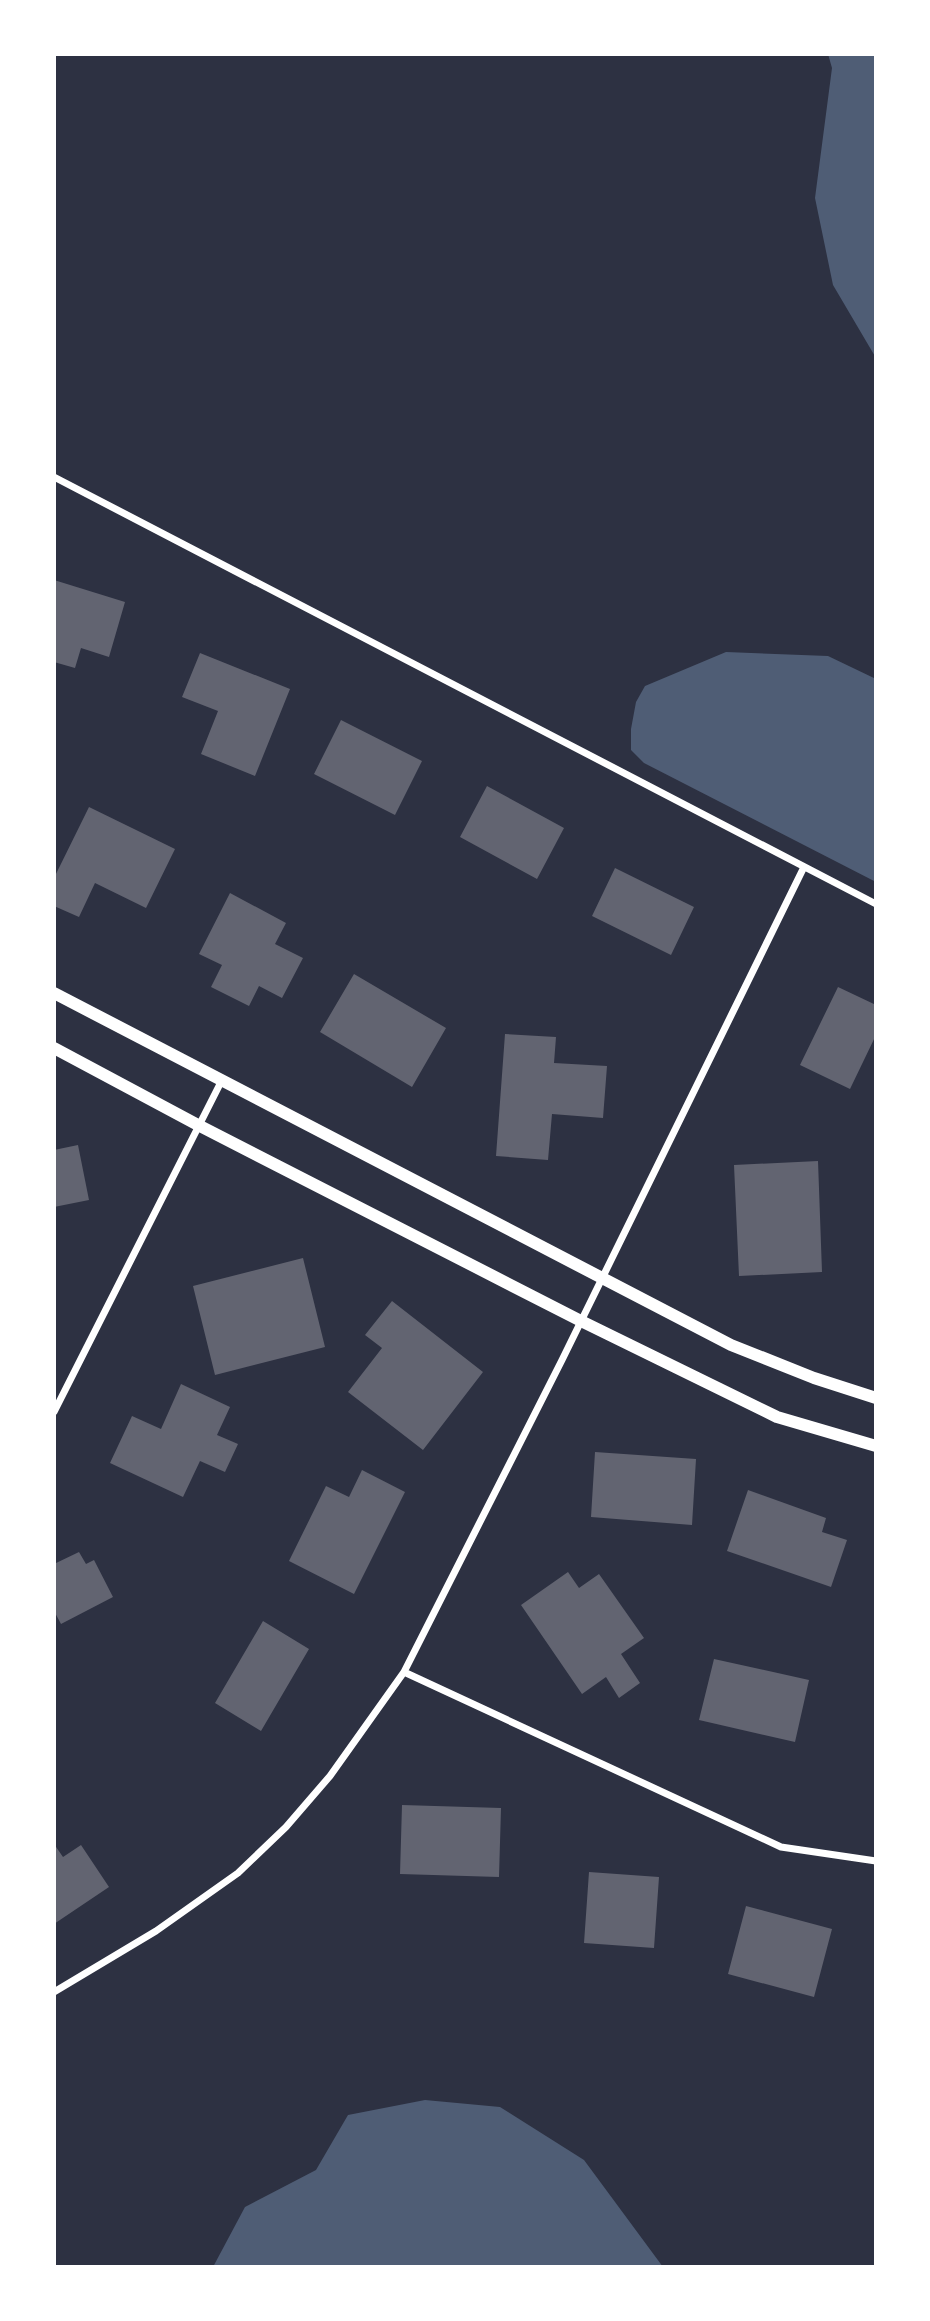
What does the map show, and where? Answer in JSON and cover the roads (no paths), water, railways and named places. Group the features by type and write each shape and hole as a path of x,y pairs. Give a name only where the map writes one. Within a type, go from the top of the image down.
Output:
{"street":[{"path":"54,477 876,904"},
{"path":"54,1992 156,1931 239,1873 286,1827 330,1776 404,1671 581,1321 804,867"},
{"path":"54,993 731,1345 814,1378 876,1398"},
{"path":"54,1048 198,1125 581,1321 777,1417 876,1446"},
{"path":"54,1412 222,1080"},
{"path":"404,1671 780,1847 876,1861"}],"water":[{"path":"828,54 876,54 876,358 833,285 815,198 832,68"},
{"path":"726,652 828,656 876,679 876,882 644,763 631,750 631,729 636,702 645,686"},
{"path":"425,2100 500,2107 584,2160 663,2267 213,2267 245,2207 316,2170 348,2115"}]}
